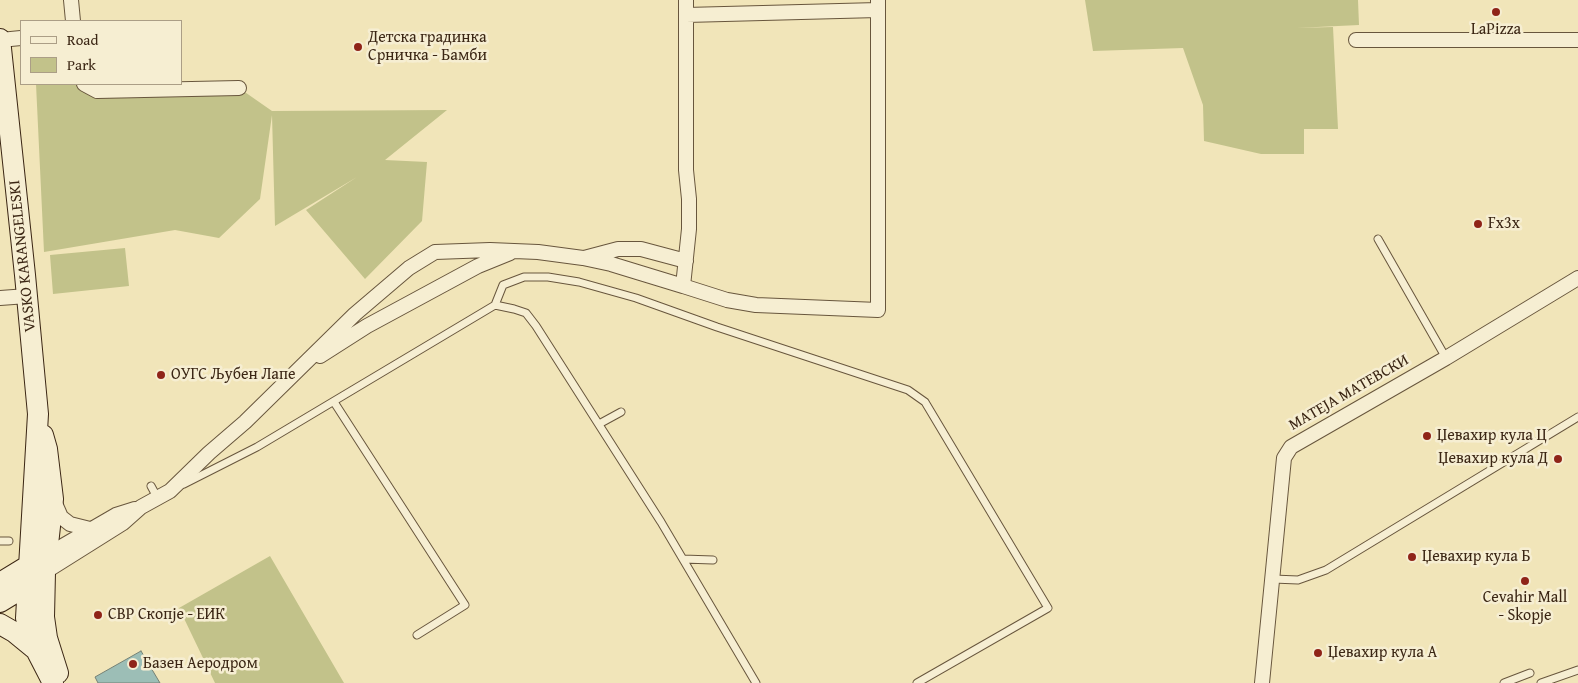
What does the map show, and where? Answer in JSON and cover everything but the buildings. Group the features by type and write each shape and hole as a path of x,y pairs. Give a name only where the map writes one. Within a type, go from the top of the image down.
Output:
{"street":[{"path":"71,0 73,20"},
{"path":"683,286 689,228 686,170 686,0"},
{"path":"0,583 123,523 154,492 170,490 245,422 355,314 409,268 429,254 442,250 538,252 611,264 727,300 756,305 878,310 878,5 686,15"},
{"path":"0,39 20,38"},
{"name":"VASKO KARANGELESKI","path":"0,39 38,414 47,449 52,499 40,564"},
{"path":"1356,40 1578,40"},
{"path":"86,85 97,91 239,88"},
{"path":"583,258 599,252 618,249 641,249 686,261"},
{"path":"295,372 367,326 478,266 513,252"},
{"name":"МАТЕЈА МАТЕВСКИ","path":"1262,683 1284,458 1292,447 1446,358 1578,278"},
{"path":"0,298 27,296"},
{"name":"VASKO KARANGELESKI","path":"38,414 34,489 44,618 47,638 60,683"},
{"path":"52,499 61,517 70,524 90,529"},
{"path":"53,683 36,650 26,618 28,585 40,564 90,529 116,515 140,507"},
{"path":"0,602 28,585"},
{"path":"0,624 14,632 36,650"}],"lane":[{"path":"1378,239 1446,358"},
{"path":"170,490 257,447 495,305 503,285 524,277 548,277 579,282 636,298 717,327 908,390 925,402 1048,608 916,683"},
{"path":"495,305 526,313 536,326 683,559 756,683"},
{"path":"334,402 465,605 417,635"},
{"path":"599,424 621,412"},
{"path":"1273,579 1298,580 1326,570 1578,417"},
{"path":"0,541 9,541"},
{"path":"683,559 713,560"},
{"path":"1541,683 1578,670"},
{"path":"1504,683 1530,674"}],"green space":[{"path":"1085,0 1358,0 1359,25 1296,28 1333,27 1338,129 1304,129 1304,154 1261,154 1204,141 1203,105 1183,48 1093,51"},
{"path":"36,85 239,88 272,111 447,110 385,160 427,162 422,221 365,279 306,210 357,177 275,226 272,115 260,199 219,238 175,230 44,252"},
{"path":"125,248 129,286 53,294 50,255"},
{"path":"270,556 344,683 215,683 179,608"}],"water":[{"name":"Базен Аеродром","path":"141,651 160,683 98,683 95,677"}],"place":[{"name":"LaPizza","path":"1496,12"},
{"name":"Детска градинка Срничка - Бамби","path":"358,47"},
{"name":"Fx3x","path":"1478,224"},
{"name":"ОУГС Љубен Лапе","path":"161,375"},
{"name":"Џевахир кула Ц","path":"1427,436"},
{"name":"Џевахир кула Д","path":"1558,459"},
{"name":"Џевахир кула Б","path":"1412,557"},
{"name":"Cevahir Mall - Skopje","path":"1525,581"},
{"name":"СВР Скопје - ЕИК","path":"98,615"},
{"name":"Џевахир кула А","path":"1318,653"},
{"name":"Базен Аеродром","path":"133,664"}]}
